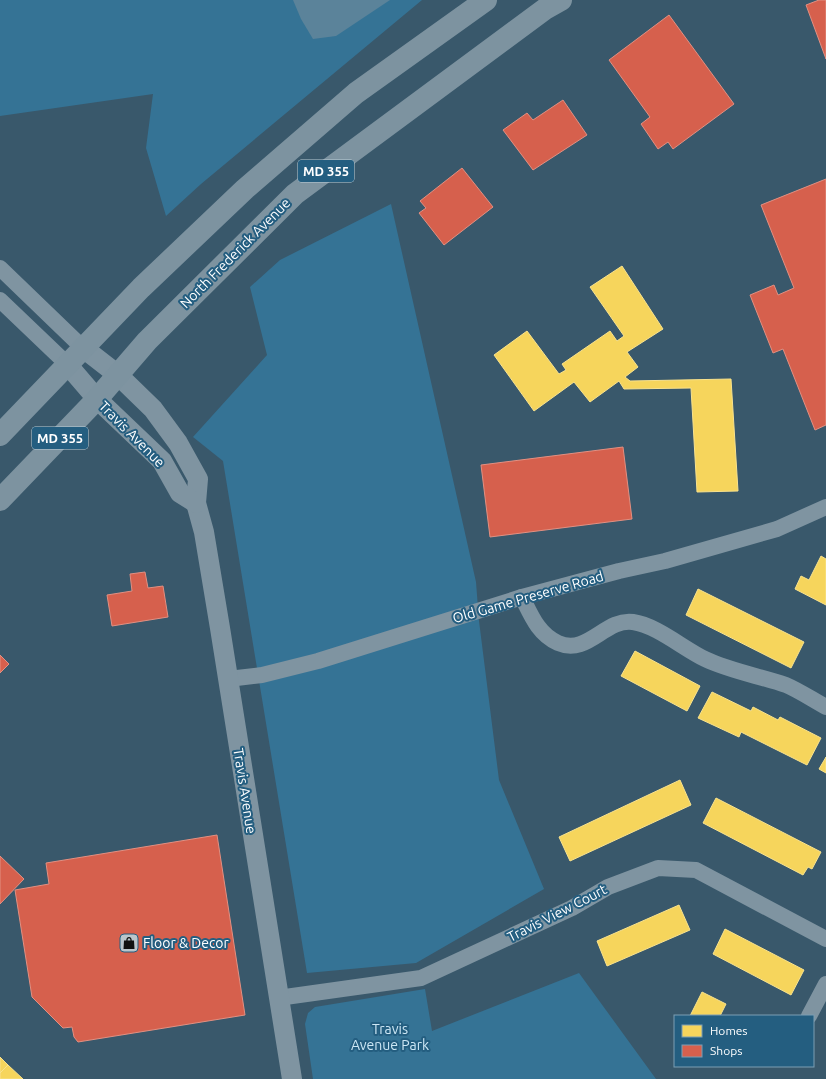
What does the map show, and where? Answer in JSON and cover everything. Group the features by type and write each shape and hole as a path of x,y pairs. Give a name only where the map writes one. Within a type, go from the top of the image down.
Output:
{"main road":[{"name":"MD 355","path":"0,435 82,347 141,288 245,189 356,93 486,0"},
{"name":"North Frederick Avenue","path":"0,500 97,399 147,341 294,194 545,9 562,0"}],"street":[{"path":"0,268 82,347"},
{"path":"0,300 67,364"},
{"name":"Travis Avenue","path":"82,347 118,375 153,409 178,443 198,479 196,503 204,532 292,1079"},
{"name":"Travis Avenue","path":"67,364 97,399 162,461 180,493 196,503"},
{"name":"Old Game Preserve Road","path":"228,679 262,675 318,661 522,597 619,571 665,561 777,529 826,507"},
{"path":"522,597 542,633 558,643 572,646 585,643 620,622 632,622 647,625 707,660 787,686 826,707"},
{"name":"Travis View Court","path":"278,998 421,978 572,908 608,887 658,868 696,870 826,939"},
{"path":"810,1015 826,984"}],"green space":[{"path":"0,0 422,0 201,184 166,216 146,148 153,94 0,116"},
{"path":"391,204 476,582 479,621 499,780 544,889 416,963 307,973 223,461 193,437 267,355 250,287 280,260"},
{"name":"Travis Avenue Park","path":"579,973 656,1079 313,1079 305,1024 308,1013 315,1007 425,989 432,1031"}],"shaded area":[{"path":"293,0 390,0 336,36 313,39 301,19"}],"building: Homes":[{"path":"622,266 663,329 627,352 638,367 625,377 630,381 731,379 738,491 697,492 691,388 624,389 619,381 590,402 574,382 534,411 494,355 527,331 559,374 566,370 562,364 610,331 617,341 624,336 590,287"},
{"path":"821,556 826,559 826,605 795,589 801,576 809,580"},
{"path":"698,589 804,642 791,668 686,615"},
{"path":"635,651 700,686 687,711 621,676"},
{"path":"712,692 751,711 753,707 778,720 780,717 821,738 807,765 741,732 739,737 698,718"},
{"path":"826,757 826,773 819,769"},
{"path":"680,780 691,805 570,861 559,837"},
{"path":"716,798 821,852 812,869 808,867 803,875 703,823"},
{"path":"679,905 690,930 607,966 597,941"},
{"path":"725,929 804,970 791,995 713,954"},
{"path":"702,992 726,1004 720,1015 690,1015"},
{"path":"0,1057 8,1065 0,1073"},
{"path":"8,1065 23,1079 0,1079 0,1073"}],"building: Shops":[{"path":"819,0 826,0 826,59 806,5"},
{"path":"669,15 734,104 673,149 668,142 658,149 641,124 650,117 609,60"},
{"path":"563,100 587,135 533,170 503,130 527,113 533,120"},
{"path":"462,168 493,207 444,245 419,213 426,208 420,201"},
{"path":"826,179 826,425 815,430 783,349 773,353 750,295 774,285 778,295 794,288 761,205"},
{"path":"623,447 632,519 490,537 481,465"},
{"path":"145,572 148,588 163,586 168,617 112,626 107,595 132,591 130,574"},
{"path":"0,655 9,664 0,673"},
{"name":"Floor & Decor","path":"217,835 245,1015 78,1042 74,1037 72,1027 63,1028 32,997 15,890 49,884 46,863"},
{"path":"0,856 24,879 0,904"}],"place":[{"name":"Floor & Decor","path":"129,943"}]}
